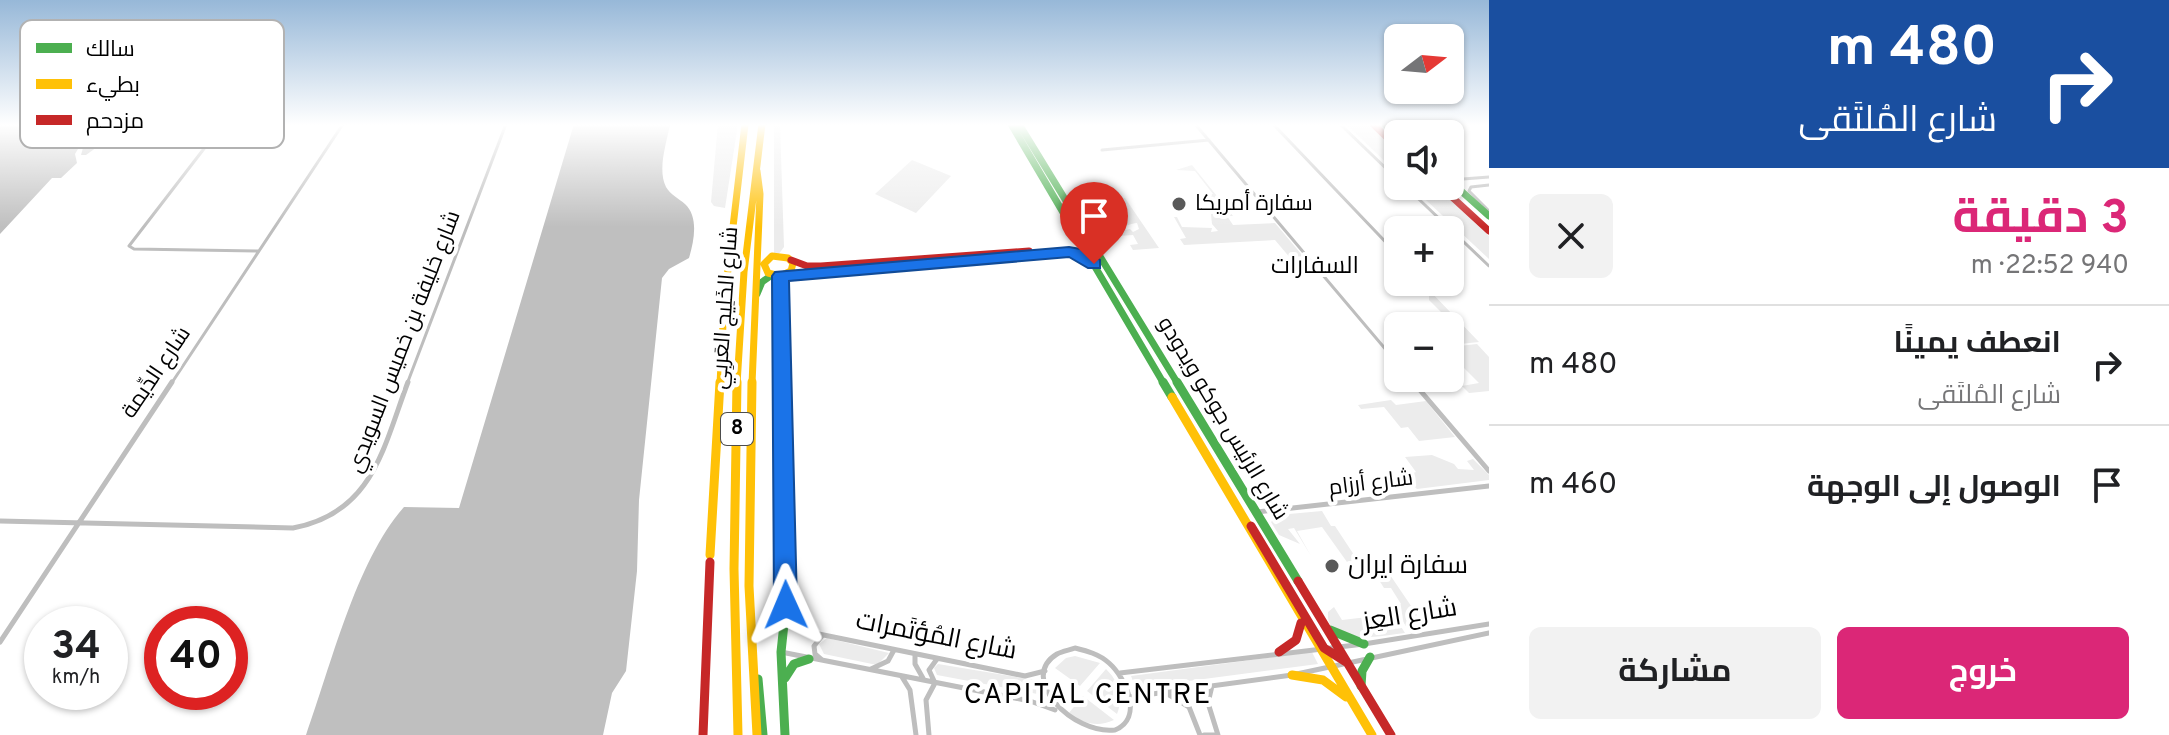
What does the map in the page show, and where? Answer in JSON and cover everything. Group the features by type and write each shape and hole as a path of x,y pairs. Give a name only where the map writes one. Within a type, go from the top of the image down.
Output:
{"main road":[{"name":"شارع الخَلِيج العَربِي","path":"703,735 723,319 741,158"},
{"name":"شارع الخَلِيج العَربِي","path":"738,735 734,569 738,379 745,262 758,158"},
{"name":"شارع الرئيس جوكو ويدودو","path":"1032,158 1372,735"},
{"name":"شارع الرئيس جوكو ويدودو","path":"1040,158 1391,735"},
{"path":"757,171 760,194 753,313 749,586 757,735"},
{"path":"1464,193 1489,214"},
{"path":"1455,200 1489,231"},
{"path":"804,272 803,268 821,266 1068,249 1076,246 1077,234"},
{"path":"757,235 760,250 772,256 784,256 803,265 821,266"},
{"path":"772,256 765,261 764,267 780,275 1069,252 1080,254 1094,264"},
{"path":"753,313 760,286 793,268 791,260"},
{"path":"780,275 786,605 781,652 785,735"},
{"path":"1230,498 1242,511 1321,648 1347,662"},
{"path":"749,586 763,735"},
{"path":"1279,652 1296,640 1301,619"},
{"path":"1328,628 1364,644"},
{"path":"1361,686 1362,671 1370,657"},
{"path":"784,681 790,667 809,659"},
{"path":"1292,675 1323,680 1352,702"}],"street":[{"path":"197,158 129,246 134,249 259,251"},
{"name":"شارع الدِّيمة","path":"0,642 320,158"},
{"name":"شارع خليفة بن خميس السويدي","path":"0,521 293,528 325,519 355,500 378,460 493,158"},
{"path":"1224,158 1384,347"},
{"path":"1306,158 1384,240"},
{"path":"1464,179 1489,177"},
{"path":"1489,185 1471,187 1469,191 1489,214"},
{"path":"1420,200 1489,266"},
{"path":"1422,392 1489,471"},
{"name":"شارع أرزام","path":"1257,512 1489,486"},
{"name":"شارع المُؤتَمرات","path":"786,605 796,626 825,635 1025,676 1045,671"},
{"name":"شارع العِز","path":"1338,647 1489,624"},
{"name":"شارع العِز","path":"1347,662 1489,633"},
{"path":"825,635 817,639 814,650 825,662"},
{"path":"1120,673 1338,647"},
{"path":"1079,648 1102,656 1120,673 1130,697 1129,711 1123,724 1101,734 1073,727 1055,710 1045,690 1045,671 1058,653 1079,648"},
{"path":"869,670 888,661 894,649"},
{"name":"شارع المُؤتَمرات","path":"781,652 1038,703 1055,710"},
{"path":"915,654 915,664 924,680"},
{"path":"929,735 926,692 935,683 929,670 932,663 939,659"},
{"path":"1130,697 1292,675 1347,662"},
{"path":"900,676 910,690 916,735 924,731 929,735"},
{"path":"1164,692 1189,707 1202,735 1216,735 1208,703 1212,686"}],"shaded area":[{"path":"0,158 76,158 77,163 61,178 52,178 0,234"},
{"path":"564,158 664,158 663,180 668,190 689,209 694,230 689,258 669,269 662,278 639,500 637,571 626,671 612,693 603,735 306,735 346,615 387,529 404,507 459,508"},
{"path":"715,158 733,158 725,208 714,206 711,202"},
{"path":"774,158 781,158 784,247 778,255 774,253"},
{"path":"912,160 951,176 916,213 875,194"},
{"path":"1192,165 1233,216 1227,216 1233,225 1275,223 1302,255 1300,258 1291,259 1275,240 1184,245 1180,239 1186,238 1174,217 1182,227 1218,231 1198,195 1213,194 1195,171 1176,170"},
{"path":"1125,198 1159,248 1133,250 1130,245 1138,244 1133,235 1118,236 1116,232 1139,229 1137,223 1119,227 1111,224 1108,220 1122,218 1112,203 1104,204 1102,200"},
{"path":"1426,200 1450,200 1489,236 1489,259 1464,236 1464,216 1443,216"},
{"path":"1429,296 1435,296 1450,312 1441,312"},
{"path":"1464,326 1479,342 1464,344"},
{"path":"1477,344 1489,357 1489,391 1469,393 1464,388 1479,383 1464,368 1464,345"},
{"path":"1391,400 1396,405 1426,401 1455,437 1419,441 1408,427 1401,428 1384,407 1361,409 1358,405"},
{"path":"1432,455 1454,464 1458,469 1474,470 1467,461 1473,459 1489,475 1489,480 1417,489 1409,481 1415,480 1411,474 1416,472 1405,457"},
{"path":"1322,511 1358,561 1347,562 1322,527 1297,531 1311,556 1294,528 1288,529 1300,544 1279,535 1271,522 1278,515"},
{"path":"1367,561 1375,566 1384,566 1426,628 1411,634 1393,606 1401,604 1391,588 1384,588"},
{"path":"1334,607 1342,620 1393,614 1405,633 1371,637 1346,635 1330,624 1328,612"},
{"path":"827,638 889,653 877,665 824,654 819,644"},
{"path":"1312,652 1318,664 1136,688 1131,676"},
{"path":"1075,656 1100,663 1080,686 1055,668 1066,658"},
{"path":"938,664 1040,681 1043,695 937,675 934,668"},
{"path":"1106,669 1119,690 1117,714 1087,691"},
{"path":"1083,696 1114,720 1102,724 1091,723 1068,714"}],"traffic: fast":[{"path":"1031,158 1172,397"},
{"path":"1040,158 1298,581"},
{"path":"1464,194 1489,216"},
{"path":"787,274 1069,252 1088,259"},
{"path":"757,294 762,282 772,275"},
{"path":"780,276 786,605 781,652 785,735"},
{"path":"1330,630 1364,644"},
{"path":"1361,686 1362,671 1370,657"},
{"path":"785,678 794,664 809,659"},
{"path":"758,679 763,735"}],"traffic: slow":[{"path":"710,555 724,304 741,158"},
{"path":"738,735 734,569 736,403 744,272 758,158"},
{"path":"757,171 760,194 753,313 749,586 757,735"},
{"path":"772,256 788,258 793,263 791,271 780,276 768,273 764,264 772,256"},
{"path":"1172,397 1372,735"},
{"path":"1292,675 1323,680 1346,697"}],"traffic: jam":[{"path":"1455,200 1489,231"},
{"path":"791,260 807,266 821,266 1029,251"},
{"path":"1251,526 1324,648 1346,662"},
{"path":"703,735 710,562"},
{"path":"1298,581 1391,735"},
{"path":"1279,652 1296,640 1301,623"}],"place":[{"name":"سفارة أمريكا","path":"1179,204"},
{"name":"سفارة ايران","path":"1332,566"}],"district":[{"name":"السفارات","path":"1315,267"},
{"name":"CAPITAL CENTRE","path":"1088,696"}],"route":[{"path":"786,605 780,276 799,272 1069,252 1080,254 1094,264"}]}
